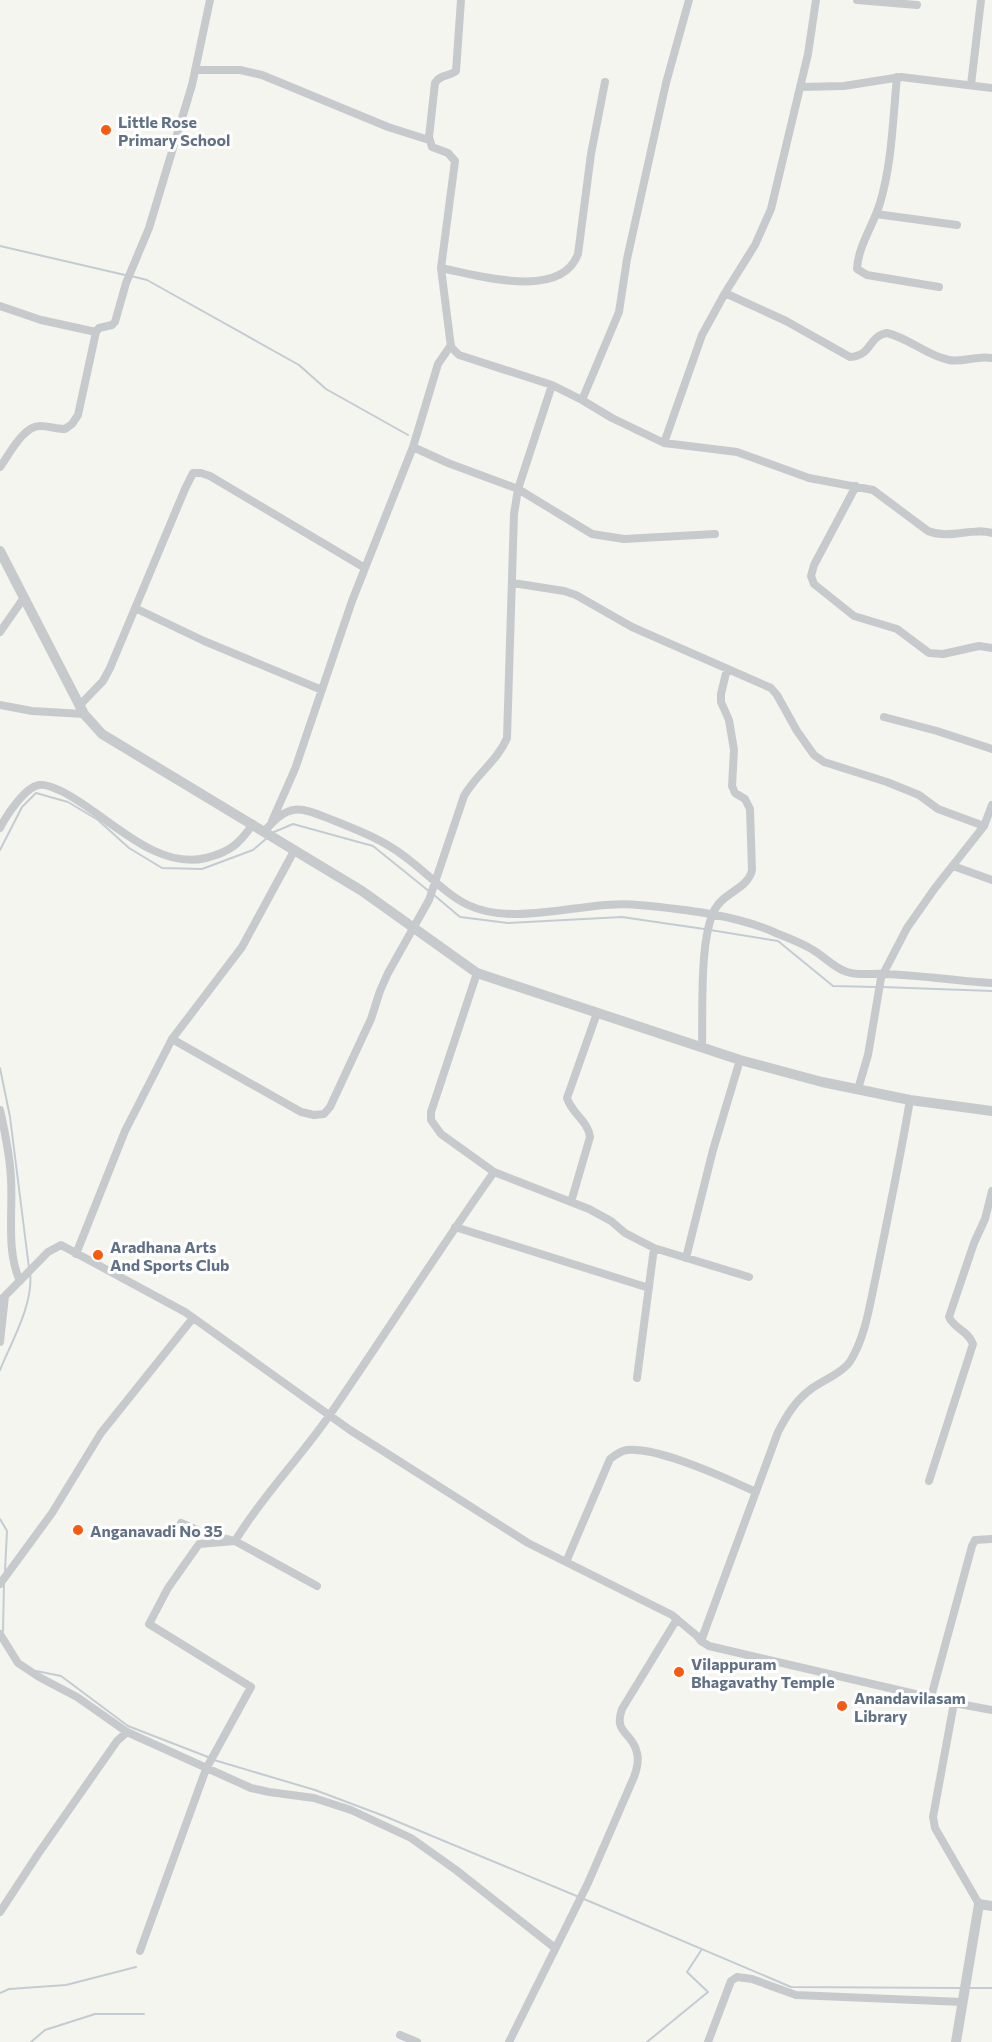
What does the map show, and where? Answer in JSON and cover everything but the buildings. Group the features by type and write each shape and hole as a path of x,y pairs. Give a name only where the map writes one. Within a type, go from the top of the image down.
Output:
{"street":[{"path":"0,467 31,429 41,426 65,429 76,420 96,332 99,328 115,322 126,283 149,228 192,85 210,0"},
{"path":"461,0 456,71 439,77 435,83 429,141 434,149 450,154 455,161 441,268 451,345 454,351 459,355 552,385 664,443 737,452 810,478 873,490 928,531 934,533 954,535 985,531 992,533"},
{"path":"582,400 619,312 627,260 666,83 689,0"},
{"path":"664,443 702,335 755,245 771,208 808,54 816,0"},
{"path":"857,0 917,5"},
{"path":"971,86 981,0"},
{"path":"195,70 240,70 262,75 388,127 429,141"},
{"path":"800,87 844,86 897,77 992,88"},
{"path":"897,77 886,176 876,214 857,265 859,271 867,275 939,286"},
{"path":"441,268 496,279 522,281 546,280 570,269 578,254 591,154 606,82"},
{"path":"876,214 957,225"},
{"path":"725,293 786,321 850,357 863,354 879,335 887,333 946,360 958,362 975,357 992,358"},
{"path":"0,306 41,320 96,332"},
{"path":"269,832 295,769 365,568 413,447 438,364 451,345"},
{"path":"172,1039 301,1112 314,1115 324,1114 330,1107 359,1046 388,973 429,900 464,796 507,738 514,514 518,489 552,385"},
{"path":"413,447 448,463 518,489 592,534 636,539 715,534"},
{"path":"81,710 107,675 185,489 191,476 197,472 210,476 365,568"},
{"path":"856,486 814,566 811,576 814,584 854,616 897,629 929,653 943,654 979,646 992,648"},
{"path":"0,551 81,710 108,739 269,832 294,851 362,891 477,973 740,1060 822,1082 910,1100 992,1111"},
{"path":"513,583 576,595 632,627 771,688 796,731 814,755 824,762 909,790 938,809 984,826"},
{"path":"0,632 23,599"},
{"path":"135,608 204,641 321,690"},
{"path":"702,1047 707,935 712,916 721,902 751,877 752,870 750,809 745,799 733,790 734,750 729,720 721,702 727,669"},
{"path":"0,705 32,711 81,710"},
{"path":"884,717 992,749"},
{"path":"0,828 27,790 44,785 75,798 144,845 173,859 197,860 214,856 237,844 252,824"},
{"path":"858,1089 868,1055 882,976 907,928 984,826 992,805"},
{"path":"269,832 288,811 295,809 312,812 374,836 402,854 435,883 468,905 484,911 501,914 588,905 636,904 712,916 772,931 813,949 848,972 992,983"},
{"path":"76,1254 125,1131 172,1039 242,947 294,851"},
{"path":"953,866 992,879"},
{"path":"477,973 430,1112 431,1120 441,1134 494,1172 571,1202 611,1221 625,1233 654,1248 749,1277"},
{"path":"571,1202 590,1137 589,1129 572,1109 567,1098 597,1012"},
{"path":"686,1258 713,1150 740,1060"},
{"path":"701,1641 778,1432 789,1410 812,1388 850,1362 858,1346 896,1182 910,1100"},
{"path":"0,1110 4,1149 11,1178 12,1246 20,1278"},
{"path":"140,1951 206,1769 251,1687 149,1624 168,1588 199,1544 235,1540 265,1497 330,1415 494,1172"},
{"path":"929,1481 973,1344 970,1335 951,1322 949,1317 974,1243 985,1219 992,1191"},
{"path":"455,1227 649,1288"},
{"path":"0,1342 2,1299 20,1278 48,1252 60,1245 193,1318 330,1415 528,1543 677,1619 709,1646 992,1710"},
{"path":"637,1378 654,1248"},
{"path":"0,1584 52,1513 101,1433 193,1318"},
{"path":"566,1562 610,1459 624,1450 644,1451 672,1459 716,1474 756,1492"},
{"path":"181,1524 204,1533 235,1540 317,1586"},
{"path":"931,1697 972,1546 975,1540 980,1538 992,1539"},
{"path":"508,2042 588,1883 638,1766 637,1753 621,1728 620,1716 622,1709 677,1619"},
{"path":"0,1634 18,1663 77,1697 127,1732 250,1788 314,1798 351,1810 411,1838 456,1870 555,1948"},
{"path":"954,1703 933,1817 935,1828 979,1904 956,2042"},
{"path":"0,1912 117,1741 127,1732"},
{"path":"979,1904 992,1906"},
{"path":"708,2042 732,1981 737,1977 752,1979 796,1995 963,2001"},
{"path":"400,2035 417,2042"}],"waterway":[{"path":"0,246 125,275"},
{"path":"131,276 147,280 299,365 326,389 408,435"},
{"path":"0,850 22,807 36,793 68,802 98,820 129,848 162,868 202,869 253,850 267,838"},
{"path":"274,832 293,824 373,846 430,892"},
{"path":"434,895 460,917 508,923 622,917 704,929"},
{"path":"710,930 778,941 833,986 876,987"},
{"path":"882,987 992,991"},
{"path":"0,1068 10,1117 29,1268"},
{"path":"0,1370 25,1310 29,1297 30,1273"},
{"path":"0,1519 7,1531 5,1571"},
{"path":"3,1631 4,1583"},
{"path":"36,1671 61,1676 128,1726 208,1757"},
{"path":"214,1760 315,1790 384,1816 579,1897"},
{"path":"584,1899 791,1987 962,1988"},
{"path":"647,2042 708,1992 687,1972 702,1949"},
{"path":"0,1993 9,1989 66,1985 136,1967"},
{"path":"968,1988 992,1988"},
{"path":"31,2042 45,2030 95,2014 144,2014"}],"place":[{"name":"Little Rose Primary School","path":"106,130"},
{"name":"Aradhana Arts And Sports Club","path":"98,1255"},
{"name":"Anganavadi No 35","path":"78,1530"},
{"name":"Vilappuram Bhagavathy Temple","path":"679,1672"},
{"name":"Anandavilasam Library","path":"842,1706"}]}
